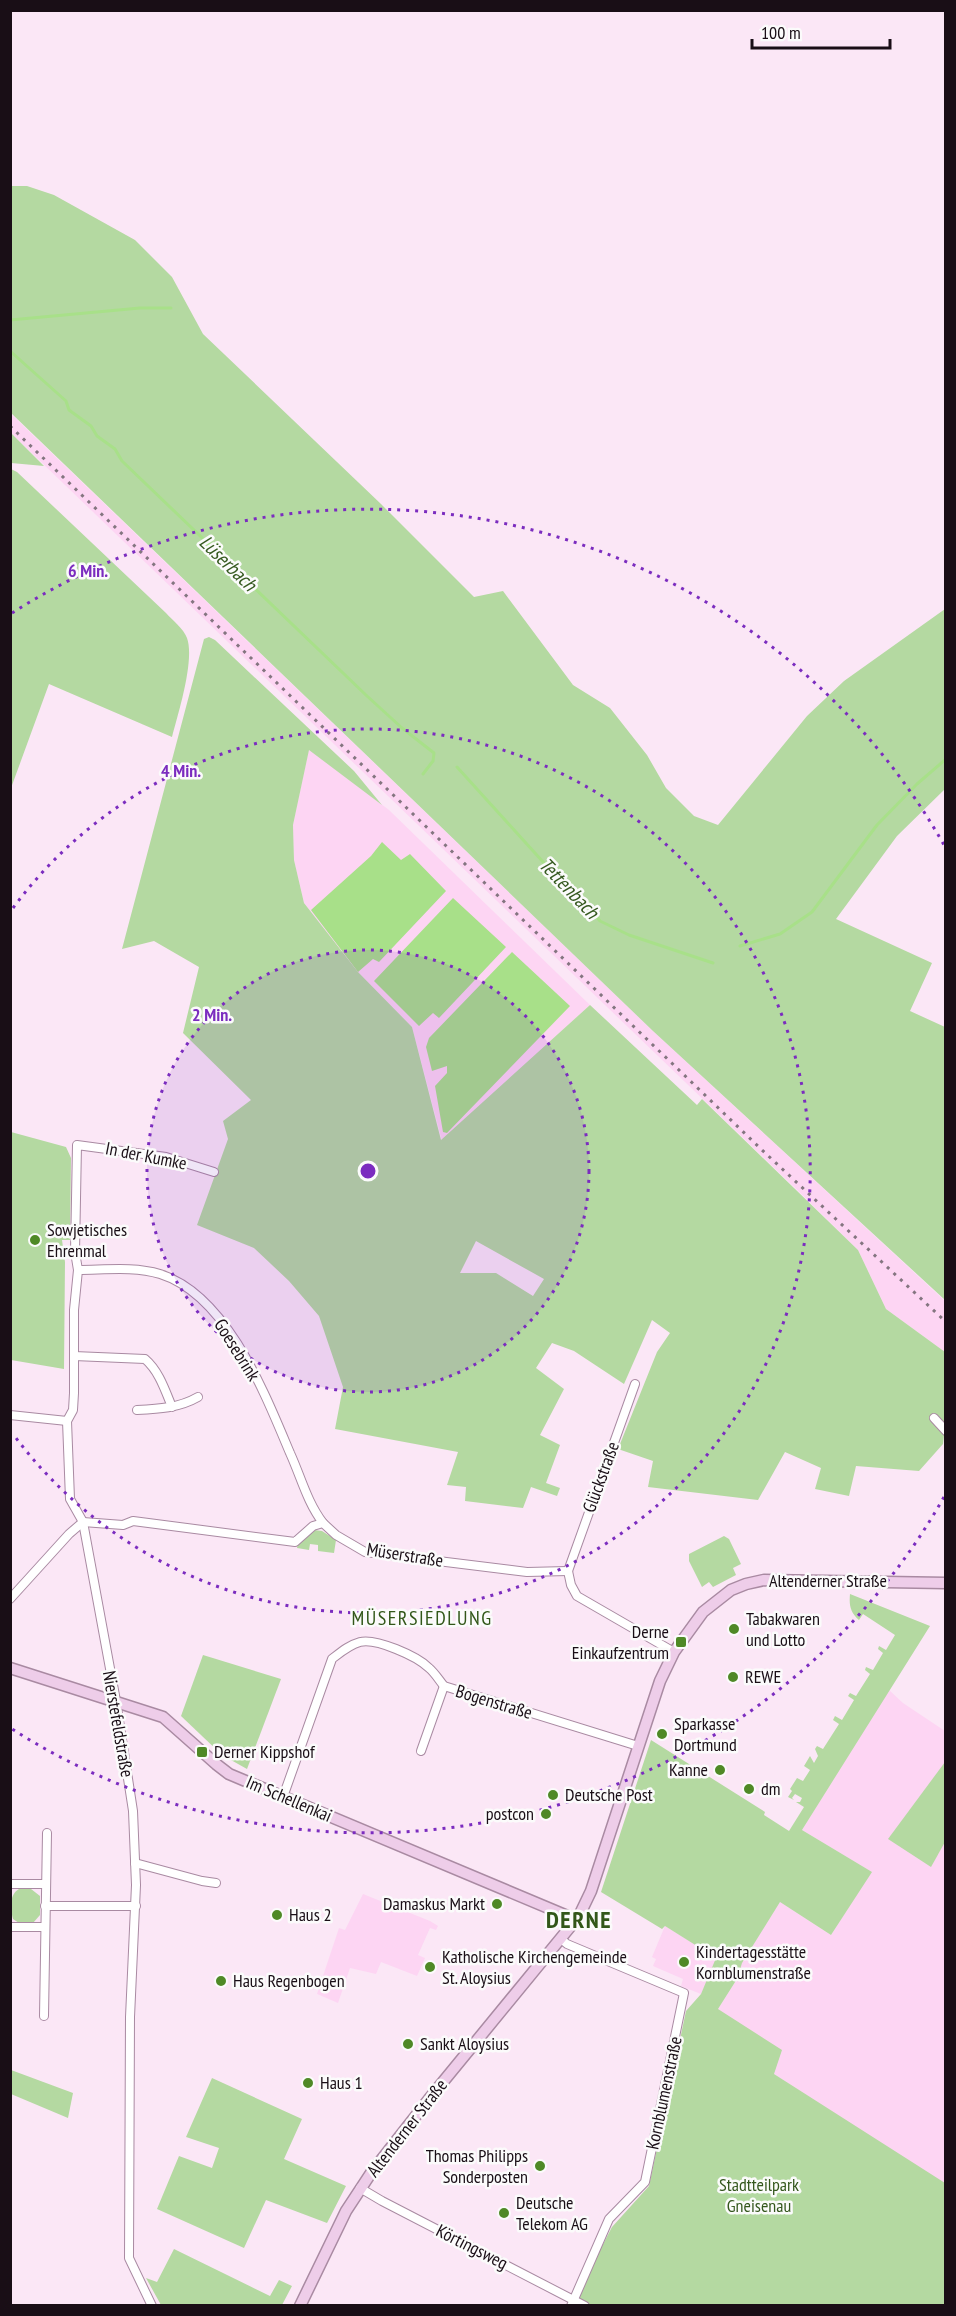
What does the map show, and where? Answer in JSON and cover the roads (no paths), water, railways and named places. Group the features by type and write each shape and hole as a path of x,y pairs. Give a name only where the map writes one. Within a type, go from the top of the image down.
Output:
{"main road":[{"name":"Altenderner Straße","path":"300,2306 360,2188 433,2094 577,1920 591,1890 660,1681 674,1652 710,1606 731,1590 764,1580 945,1583"},
{"name":"Im Schellenkai","path":"10,1668 163,1718 229,1774 577,1920"}],"street":[{"name":"In der Kumke","path":"77,1145 166,1157 214,1172"},
{"name":"Nierstefeldstraße","path":"77,1145 75,1252 78,1270 74,1310 73,1410 67,1421 70,1499 83,1522 116,1701 132,1811 136,1906 130,2017 129,2258 152,2306"},
{"name":"Goesebrink","path":"78,1270 142,1270 177,1281 197,1295 219,1321 249,1365 269,1405 312,1508 323,1523"},
{"path":"74,1356 145,1359 152,1365 163,1384 172,1407"},
{"name":"Glückstraße","path":"568,1571 635,1384"},
{"path":"137,1410 172,1407 198,1397"},
{"path":"10,1415 67,1421"},
{"path":"934,1418 945,1431"},
{"path":"10,1599 69,1534 83,1522 123,1525 132,1521 295,1542 314,1526 323,1523"},
{"name":"Müserstraße","path":"323,1523 336,1535 365,1552 527,1572 568,1571"},
{"path":"568,1571 571,1585 577,1596 674,1652"},
{"name":"Bogenstraße","path":"283,1797 332,1659 346,1648 361,1642 372,1641 416,1659 428,1667 444,1686 638,1746"},
{"path":"421,1752 444,1686"},
{"path":"44,2016 47,1833"},
{"path":"135,1863 216,1883"},
{"path":"10,1884 46,1884"},
{"path":"45,1906 136,1906"},
{"path":"10,1927 45,1927"},
{"name":"Kornblumenstraße","path":"561,1939 567,1944 684,1993 645,2182 635,2195 609,2219 573,2303"},
{"name":"Körtingsweg","path":"360,2188 573,2303 585,2306"}],"waterway":[{"path":"10,320 140,308 171,308"},
{"name":"Lüserbach","path":"10,351 66,401 69,410 91,426 97,436 115,449 122,461 367,696 434,753 433,761 423,774"},
{"name":"Tettenbach","path":"740,946 780,934 812,912 877,825 917,784 946,759"},
{"name":"Tettenbach","path":"457,767 554,874 581,896 600,921 629,935 713,963"}],"railway":[{"path":"10,426 762,1150 946,1322"}],"place":[{"name":"Sowjetisches Ehrenmal","path":"35,1240"},
{"name":"Tabakwaren und Lotto","path":"734,1629"},
{"name":"Derne Einkaufzentrum","path":"681,1642"},
{"name":"REWE","path":"733,1677"},
{"name":"Sparkasse Dortmund","path":"662,1734"},
{"name":"Derner Kippshof","path":"202,1752"},
{"name":"Kanne","path":"720,1770"},
{"name":"dm","path":"749,1789"},
{"name":"Deutsche Post","path":"553,1795"},
{"name":"postcon","path":"546,1814"},
{"name":"Damaskus Markt","path":"497,1904"},
{"name":"Haus 2","path":"277,1915"},
{"name":"Kindertagesstätte Kornblumenstraße","path":"684,1962"},
{"name":"Katholische Kirchengemeinde St. Aloysius","path":"430,1967"},
{"name":"Haus Regenbogen","path":"221,1981"},
{"name":"Sankt Aloysius","path":"408,2044"},
{"name":"Haus 1","path":"308,2083"},
{"name":"Thomas Philipps Sonderposten","path":"540,2166"},
{"name":"Deutsche Telekom AG","path":"504,2213"}],"district":[{"name":"MÜSERSIEDLUNG","path":"422,1618"},
{"name":"DERNE","path":"579,1920"}],"park label":[{"name":"Stadtteilpark Gneisenau","path":"759,2195"}]}
